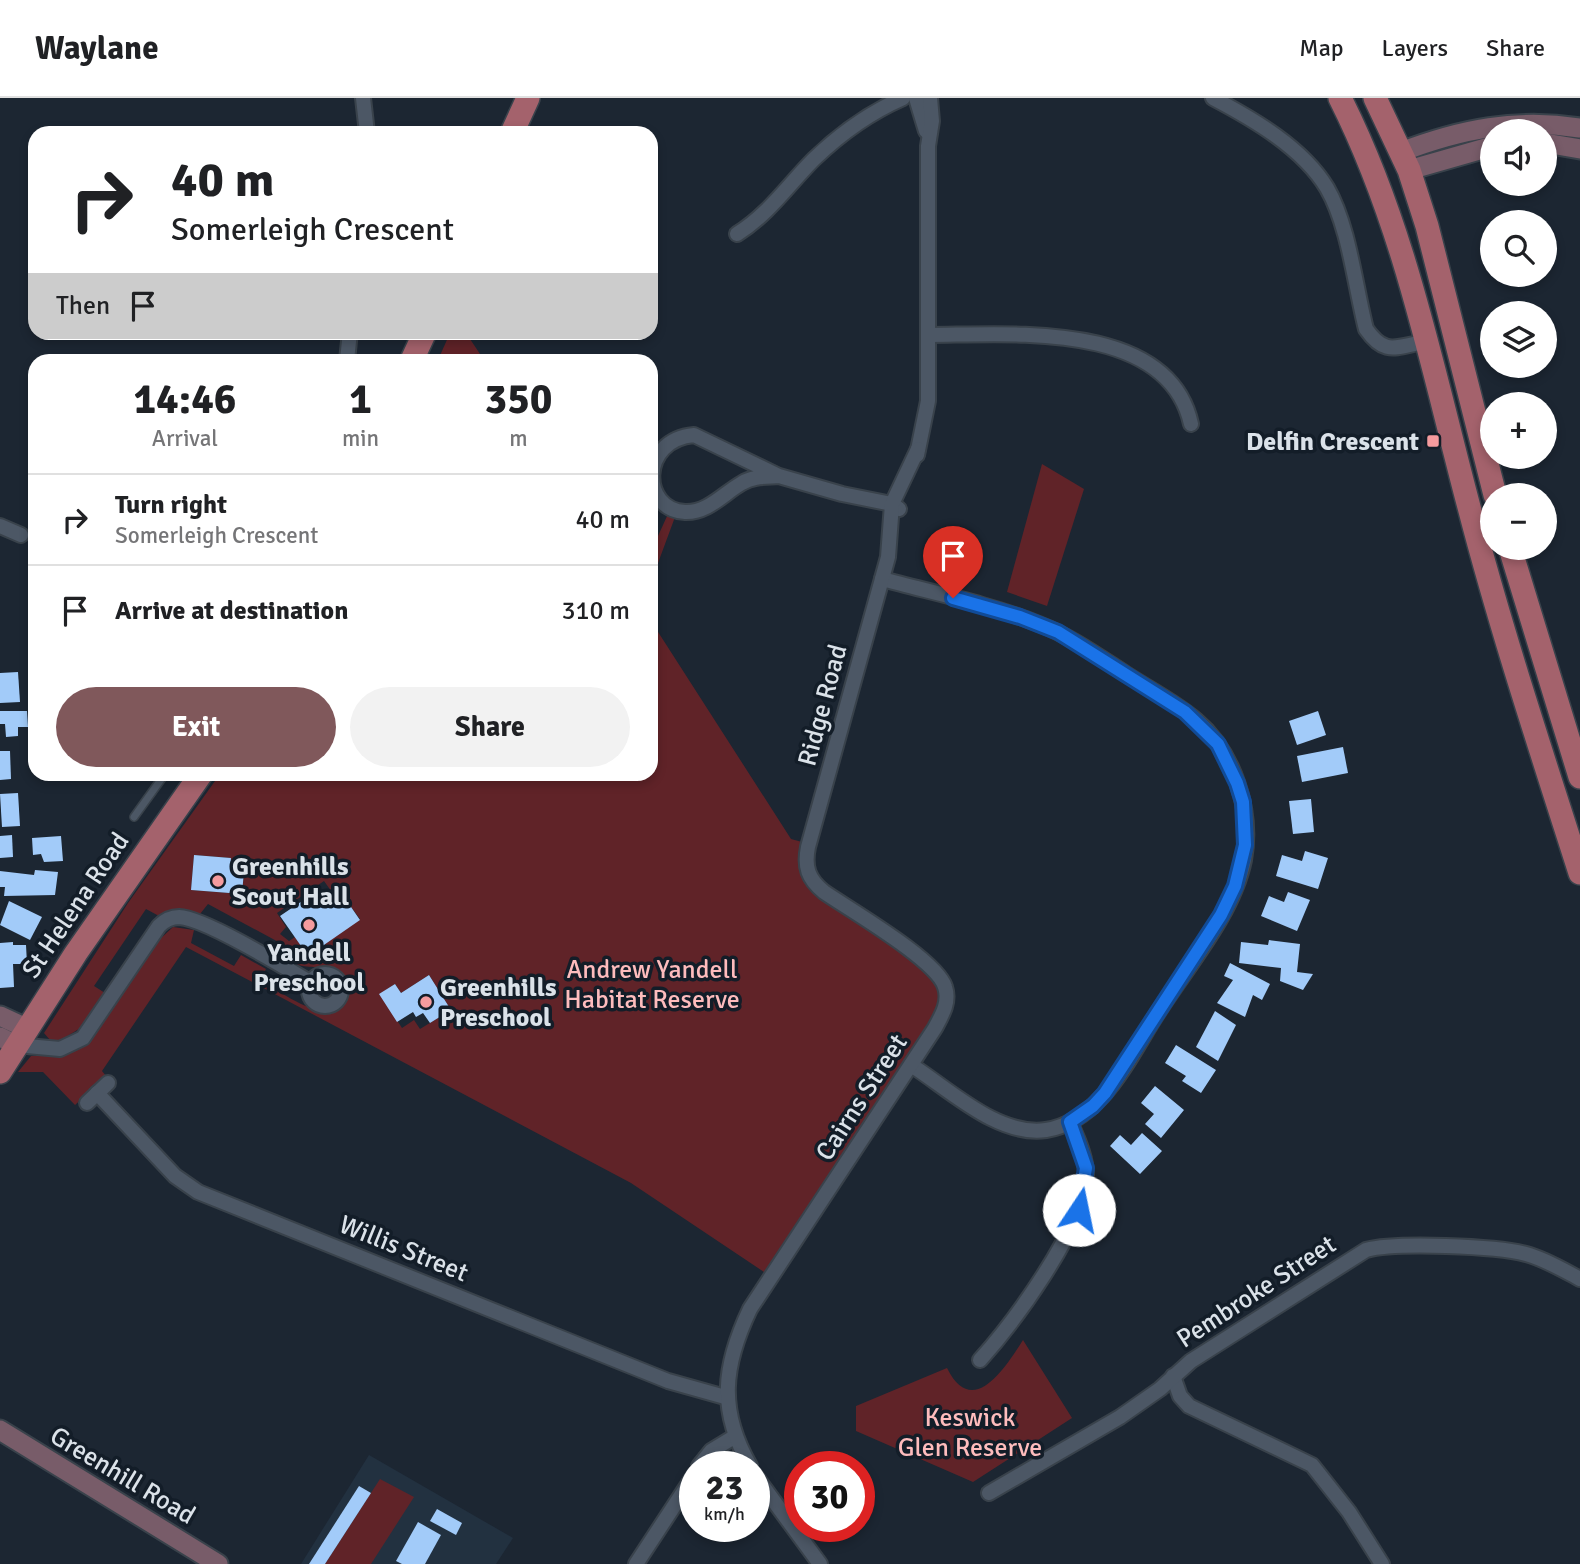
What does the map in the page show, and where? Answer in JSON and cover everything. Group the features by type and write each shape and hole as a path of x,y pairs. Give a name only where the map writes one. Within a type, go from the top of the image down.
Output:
{"main road":[{"path":"515,126 528,98"},
{"path":"1340,98 1376,174 1405,258 1424,342 1494,602 1580,873"},
{"path":"1375,98 1405,161 1492,483"},
{"path":"1376,174 1405,161"},
{"path":"1424,342 1454,335"},
{"path":"1514,560 1580,777"},
{"name":"St Helena Road","path":"0,1072 196,781"}],"street":[{"path":"363,98 366,126"},
{"path":"737,234 766,212 816,158 840,137 903,98"},
{"name":"Ridge Road","path":"916,98 928,146"},
{"name":"Ridge Road","path":"806,867 808,846 888,557 898,533 894,509 912,485 928,401 928,146 932,121 930,98"},
{"path":"1213,98 1244,115 1283,143 1326,188 1339,217 1366,329 1375,342 1389,349 1424,342"},
{"path":"1405,161 1454,135 1482,127 1525,122 1580,128"},
{"path":"1454,135 1459,155"},
{"path":"1557,146 1580,149"},
{"path":"1405,161 1459,155 1480,149"},
{"path":"928,335 1044,335 1077,337 1108,345 1137,359 1164,379 1184,402 1191,424"},
{"path":"658,455 669,442 694,435 779,477 894,509"},
{"path":"658,493 677,511 686,512 704,508 753,478 779,477"},
{"path":"0,527 21,535"},
{"path":"882,579 1010,614 1076,642 1197,721 1218,744 1243,802 1245,845 1240,875 1228,902 1105,1093 1093,1106 1070,1122 1045,1130 1010,1126 993,1118 911,1065"},
{"name":"Cairns Street","path":"725,1397 730,1361 750,1309 911,1065 945,1008 946,994 941,978 925,961 813,884 806,867"},
{"path":"0,1016 21,1039 60,1049 83,1038 159,926 174,918 207,926 311,984"},
{"name":"Willis Street","path":"97,1093 175,1176 198,1192 667,1381 725,1397"},
{"path":"980,1360 1005,1331 1063,1241 1079,1210 1086,1168 1070,1122"},
{"name":"Pembroke Street","path":"989,1493 1119,1417 1191,1361 1356,1256 1378,1247 1515,1251 1580,1279"},
{"path":"1173,1376 1180,1396 1189,1406 1312,1465 1349,1512 1382,1564"},
{"path":"725,1397 734,1437 742,1451"},
{"name":"Greenhill Road","path":"0,1430 218,1564"},
{"path":"711,1451 734,1437"},
{"path":"770,1496 820,1564"},
{"path":"636,1564 679,1498"}],"lane":[{"name":"St Helena Road","path":"134,817 160,781"}],"shaded area":[{"path":"369,1455 513,1538 496,1564 301,1564"}],"green space":[{"path":"447,340 471,340 480,354 441,354"},
{"path":"1042,464 1084,489 1047,606 1007,592"},
{"path":"668,514 675,517 658,563 658,536"},
{"name":"Andrew Yandell Habitat Reserve","path":"658,632 791,839 802,842 799,869 808,886 915,959 937,983 940,1003 937,1015 767,1274 631,1183 186,947 102,1071 106,1076 75,1105 43,1072 18,1072 31,1056 66,1055 87,1044 160,939 173,927 194,930 191,943 234,966 241,955 266,969 260,980 310,1008 335,1010 343,1003 348,989 345,979 339,973 290,962 295,951 208,904 200,914 178,910 159,916 146,909 94,986 105,993 82,1027 58,1042 50,1040 44,1033 128,903 215,781 658,781","holes":["194,855 231,858 230,870 244,872 242,894 191,890","324,881 334,895 340,892 360,919 325,944 333,955 321,953 311,960 295,937 289,941 280,934 286,927 277,913","429,975 451,1010 420,1029 414,1020 402,1028 380,994 395,984 401,993"]},
{"name":"Keswick Glen Reserve","path":"1023,1340 1072,1418 973,1482 856,1431 856,1406 947,1368 957,1383 968,1389 978,1389 999,1374"},
{"path":"380,1479 414,1497 371,1564 325,1564"}],"building":[{"path":"18,672 20,702 0,703 0,673"},
{"path":"0,711 27,711 28,727 18,727 18,736 6,737 5,724 0,724"},
{"path":"1318,711 1326,735 1297,745 1289,721"},
{"path":"1343,747 1348,773 1302,782 1297,756"},
{"path":"0,751 10,751 11,779 0,780"},
{"path":"18,793 20,826 2,827 0,794"},
{"path":"1311,799 1314,832 1293,834 1289,801"},
{"path":"12,835 13,857 0,858 0,836"},
{"path":"61,836 63,861 44,862 41,854 33,855 32,838"},
{"path":"1305,851 1328,858 1318,889 1276,876 1282,855 1302,861"},
{"name":"Greenhills Scout Hall","path":"194,855 231,858 230,870 244,871 242,894 191,890"},
{"path":"35,870 58,872 55,895 4,896 5,887 0,887 0,871 34,875"},
{"name":"Yandell Preschool","path":"340,891 360,920 308,956 280,916 311,895 319,906"},
{"path":"1288,892 1310,900 1297,931 1261,916 1269,896 1284,902"},
{"path":"9,901 42,917 30,940 0,925"},
{"path":"1269,940 1300,944 1297,972 1313,974 1303,990 1280,981 1281,968 1239,963 1241,942 1268,945"},
{"path":"13,942 13,945 26,945 27,964 13,964 14,987 0,988 0,943"},
{"path":"1230,963 1270,984 1262,1000 1253,995 1245,1017 1217,1003 1233,980 1224,976"},
{"name":"Greenhills Preschool","path":"429,975 451,1010 430,1023 423,1013 416,1017 413,1012 397,1022 379,994 395,984 401,993"},
{"path":"1215,1011 1236,1025 1218,1061 1196,1047"},
{"path":"1176,1045 1216,1070 1201,1093 1182,1081 1186,1076 1165,1063"},
{"path":"1155,1086 1184,1110 1161,1138 1145,1124 1154,1114 1141,1103"},
{"path":"1142,1133 1162,1151 1140,1174 1110,1146 1120,1135 1131,1145"},
{"path":"359,1486 371,1493 325,1564 309,1564"},
{"path":"437,1509 462,1523 456,1535 430,1521"},
{"path":"418,1522 441,1535 425,1564 402,1564 396,1561"}],"place":[{"name":"Delfin Crescent","path":"1433,441"},
{"name":"Greenhills Scout Hall","path":"218,881"},
{"name":"Yandell Preschool","path":"309,925"},
{"name":"Greenhills Preschool","path":"426,1002"}],"route":[{"path":"953,598 1000,610 1058,632 1185,712 1218,744 1228,761 1243,802 1244,859 1240,875 1221,915 1105,1093 1081,1116 1070,1122 1086,1168 1084,1194 1079,1210"}]}
